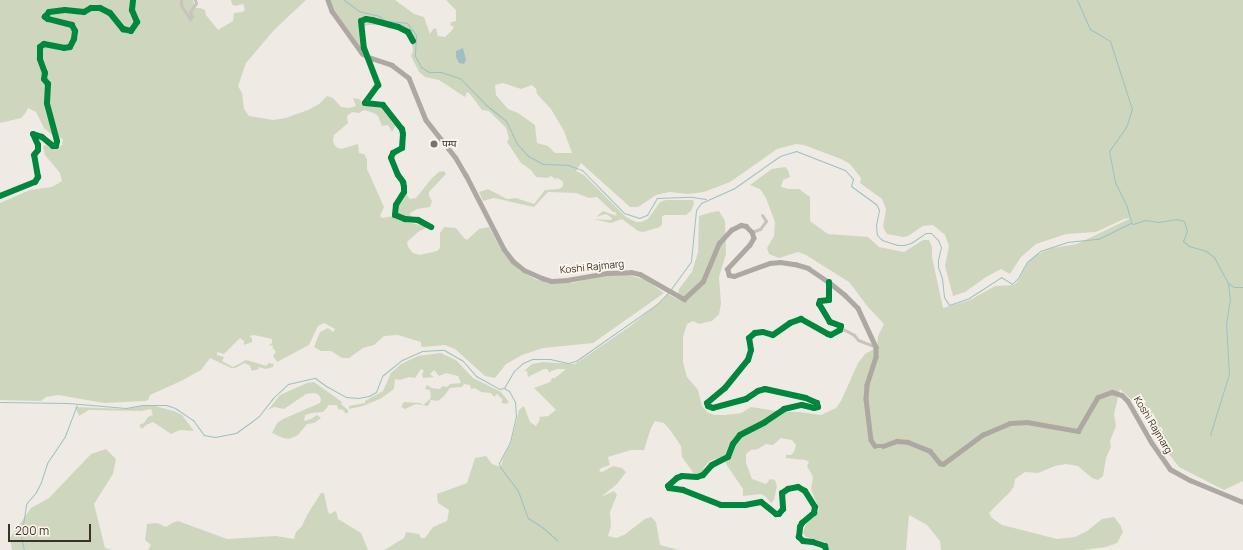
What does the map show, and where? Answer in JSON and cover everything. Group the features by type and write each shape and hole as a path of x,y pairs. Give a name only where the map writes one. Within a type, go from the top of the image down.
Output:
{"main road":[{"name":"Koshi Rajmarg","path":"328,0 332,11 351,39 368,57 392,65 409,78 426,120 456,158 494,232 508,255 519,266 536,276 552,281 626,271 640,274 681,299 686,298 703,281 719,243 732,230 741,225 749,227 752,232"},
{"path":"752,232 754,238 752,242 728,269 728,273 731,276 770,263 780,262 796,264 808,268 829,282 858,308 867,323 876,347"},
{"name":"Koshi Rajmarg","path":"876,347 876,357 866,384 870,440 875,446 884,446 897,441 908,442 930,451 940,463 944,464 982,435 1010,423 1027,422 1078,431 1098,397 1107,393 1115,392 1125,397 1128,401 1152,443 1170,469 1190,480 1243,502"}],"street":[{"path":"0,196 31,183 38,177 34,155 38,150 38,145 33,134 42,137 52,146 56,146 58,141 47,103 48,84 44,78 45,73 40,59 40,47 44,44 64,48 70,47 74,39 75,31 72,25 48,19 45,16 49,12 65,10 84,12 91,8 100,8 110,13 123,29 131,31 137,22 132,10 133,0"},
{"path":"180,0 181,5 190,19 192,16 190,12 196,3 195,0"},
{"path":"413,41 408,32 398,27 366,19 362,21 364,48 378,85 366,103 383,105 402,129 404,134 402,148 393,153 391,158 404,187 404,192 396,205 395,215 409,220 418,220 431,227"},
{"path":"752,232 760,229 766,221 762,215"},
{"path":"829,282 829,300 820,301 819,304 830,322 854,335 858,340 876,347"},
{"path":"826,550 825,546 813,542 803,541 799,538 802,523 814,513 815,507 805,490 798,488 788,489 782,493 783,509 779,514 776,514 761,502 745,505 721,505 684,490 669,488 668,486 677,478 682,476 697,477 703,475 712,465 728,457 733,444 740,435 765,422 784,409 802,405 814,408 818,407 817,403 806,398 765,389 746,399 713,408 708,406 709,400 725,388 748,360 751,350 749,338 751,336 763,332 773,335 790,323 800,319 828,334 837,332 841,328"}],"green space":[{"path":"0,0 193,0 195,8 205,10 206,15 218,30 233,21 234,13 243,12 245,9 243,4 235,6 232,4 231,0 306,0 275,29 246,63 238,86 242,93 244,109 249,116 273,120 286,118 308,110 319,104 327,96 333,98 341,107 350,108 356,106 353,98 359,99 363,103 383,107 387,115 392,119 391,121 396,125 392,132 388,125 382,126 378,116 374,113 364,110 359,113 352,112 347,116 348,123 334,135 333,142 336,147 341,149 358,144 359,153 364,154 367,159 367,169 384,207 380,216 382,218 394,216 399,220 428,227 418,232 407,242 408,247 413,253 420,255 437,251 440,248 440,233 444,227 456,228 467,240 479,229 489,227 502,251 520,271 535,279 548,283 572,283 607,275 628,275 646,280 664,293 593,343 543,348 522,355 506,364 495,378 485,376 455,349 445,345 423,347 421,346 421,342 398,335 384,336 374,345 363,348 349,358 342,358 331,351 321,351 314,347 320,332 328,328 333,332 335,329 324,323 318,326 309,345 277,362 273,356 276,352 272,347 274,346 269,345 272,343 272,339 254,335 249,336 252,338 252,342 244,345 244,341 240,338 224,354 217,352 217,355 224,357 222,361 233,367 246,360 267,366 268,363 274,364 273,367 266,369 258,367 259,369 252,371 250,366 245,363 235,368 231,368 210,358 201,370 150,395 148,400 145,401 104,403 58,395 46,397 41,401 0,400 0,203 30,190 52,187 62,181 60,173 45,155 43,147 45,145 56,149 62,145 63,139 51,134 44,128 36,112 28,108 21,118 0,123"},
{"path":"329,0 395,0 414,14 424,17 430,34 433,29 436,28 438,36 445,37 454,27 450,25 451,22 456,21 456,10 446,0 1243,0 1243,481 1224,490 1179,467 1165,449 1141,409 1120,389 1114,414 1116,426 1110,441 1111,447 1106,458 1103,476 1098,480 1092,478 1078,466 1066,464 1055,466 1038,473 1025,472 1015,479 1014,486 1011,491 989,513 992,518 1002,525 1057,539 1075,537 1087,531 1102,519 1114,517 1121,526 1123,532 1117,543 1106,547 1083,550 941,550 940,541 927,525 909,515 906,550 829,550 825,542 806,537 803,533 806,524 817,514 819,509 811,489 813,477 807,466 809,462 805,460 786,458 786,455 791,455 794,452 796,445 792,440 781,438 773,445 766,444 758,449 751,450 746,454 746,463 752,479 766,484 770,479 775,480 777,486 774,500 771,503 761,494 743,496 743,489 726,464 724,456 710,461 704,467 702,473 695,475 682,457 681,446 670,430 664,423 655,421 651,428 644,450 631,450 608,457 610,465 601,468 599,471 602,472 613,466 622,468 626,472 617,484 601,497 614,491 617,495 610,512 611,526 608,536 616,538 624,535 645,519 651,517 656,522 660,545 679,550 384,550 404,538 406,532 419,534 421,538 425,538 433,527 447,521 449,510 438,503 437,494 467,483 475,458 486,456 492,464 501,467 503,458 511,443 519,410 524,406 530,422 536,426 540,419 539,417 548,416 556,410 534,388 550,382 552,378 555,378 566,369 558,369 551,371 550,373 547,369 544,369 528,377 527,371 524,371 532,364 543,362 575,364 629,327 663,300 668,294 677,299 679,289 692,272 698,252 699,216 719,211 725,221 726,254 719,277 721,304 719,314 712,321 699,324 693,321 687,324 683,337 683,362 687,377 698,390 702,406 707,412 714,415 741,413 751,407 783,412 799,412 821,415 836,408 841,401 858,363 865,354 877,347 878,336 884,324 868,307 849,282 806,255 798,252 779,258 769,254 767,248 774,236 775,222 766,198 760,189 750,185 772,169 785,167 788,170 790,177 783,180 781,187 788,189 799,189 810,197 810,221 828,234 868,237 879,247 904,252 923,240 929,240 932,247 932,257 943,308 970,300 995,286 1014,285 1018,281 1027,264 1036,255 1052,248 1077,244 1131,218 1124,219 1096,232 1066,234 1036,244 1021,257 1010,274 1001,269 986,277 965,292 953,296 945,266 949,246 945,235 933,225 923,226 908,236 903,237 887,234 883,227 886,209 882,199 860,183 861,178 850,164 804,145 796,144 777,149 730,182 704,192 688,194 670,192 656,195 638,207 630,207 581,163 576,171 584,175 626,217 636,222 641,222 648,219 660,202 666,200 693,200 694,204 691,211 686,215 664,215 662,217 662,224 660,227 643,232 638,231 622,219 611,223 593,219 611,220 612,218 606,214 596,217 603,211 617,216 615,212 613,212 597,197 589,198 576,193 548,192 534,207 494,198 483,201 479,192 488,189 507,199 516,198 534,204 545,190 559,189 563,186 563,182 556,177 557,180 551,176 547,178 536,177 531,170 521,163 507,142 509,138 506,128 489,111 482,110 470,94 467,92 465,97 439,80 425,77 419,72 411,56 413,50 410,36 393,27 390,29 382,25 367,25 364,27 364,39 370,56 359,48 335,13","holes":["503,83 521,89 532,85 536,89 537,94 551,109 564,131 572,153 555,153 548,146 537,143 535,125 518,113 508,109 496,95 495,85"]},
{"path":"444,171 446,174 429,192 429,196 432,201 430,207 417,209 410,213 411,217 407,218 398,213 399,204 406,194 410,199 416,198 432,178 439,172"},
{"path":"441,353 456,360 473,378 501,392 509,402 506,404 502,403 502,399 497,394 494,397 491,393 481,392 475,388 471,389 470,385 464,384 462,387 450,388 438,401 431,400 428,406 416,404 405,409 401,407 404,402 420,403 423,405 430,399 430,390 425,389 427,385 432,388 439,389 443,386 447,387 450,384 461,383 458,376 446,373 439,376 434,370 430,374 434,377 423,378 422,374 424,371 421,369 415,378 409,377 400,380 395,379 394,389 380,399 363,406 349,409 349,406 365,403 365,401 383,391 391,373 401,364 418,356"},
{"path":"314,382 342,402 341,404 348,410 348,413 338,409 337,405 329,405 323,412 305,415 304,421 317,415 321,418 314,423 307,424 298,435 289,439 272,433 277,423 320,403 321,399 318,394 306,394 284,409 274,407 268,410 280,395 307,383"},
{"path":"142,406 155,406 174,411 182,415 194,431 180,430 171,434 153,422 146,425 142,429 139,425 144,423 148,417 153,415 151,409 141,411 89,410 79,416 75,407 126,409"},
{"path":"106,449 116,459 113,474 94,504 105,548 112,550 12,550 10,538 31,508 49,498 91,454"},
{"path":"321,493 324,493 328,512 330,514 336,511 338,519 361,533 368,550 148,550 151,545 145,540 147,524 157,523 166,527 178,521 227,539 276,536 294,539 296,532 302,526"}],"water":[{"path":"463,48 466,60 464,64 459,63 456,57 456,51"}],"waterway":[{"path":"344,0 359,11 379,16 386,21 407,23 416,35 415,56 421,67 429,72 441,72 461,79 485,104 506,121 517,144 528,156 543,164 568,165 582,170 624,213 639,218 647,215 657,198 692,197 706,199"},
{"path":"1077,0 1090,29 1110,41 1132,109 1126,127 1109,151 1115,182 1127,207 1131,222"},
{"path":"671,289 691,261 696,210 701,203 733,189 780,156 796,151 845,170 853,179 851,186 876,204 879,210 876,226 877,235 882,240 897,245 904,245 911,243 926,233 931,233 938,240 941,247 938,267 942,278 944,297 949,305 969,298 1001,277 1012,284 1018,278 1027,262 1040,251 1067,242 1098,239 1131,223 1133,224 1145,220 1158,222 1176,219 1184,221 1187,231 1183,241 1189,246 1206,251 1214,257 1228,283 1234,287 1243,287"},
{"path":"1210,435 1229,374 1226,324 1230,300 1228,283"},
{"path":"504,388 514,371 523,363 532,359 550,359 568,363 576,361 657,304 668,293"},
{"path":"0,402 68,403 126,408 141,405 166,405 175,408 193,420 204,435 215,437 236,433 250,423 259,416 273,398 288,384 315,378 346,397 358,398 369,396 376,392 382,376 402,360 422,351 444,350 463,361 476,376 499,389 504,388 509,391 515,402 516,416 510,442 499,463 500,467 518,491 528,518 542,527 558,541"},
{"path":"24,550 21,537 26,504 36,492 47,463 65,436 77,405"}],"cycle path":[{"path":"0,196 35,182 38,177 34,155 38,150 38,145 33,134 42,137 53,146 56,146 57,141 47,103 48,84 44,79 45,73 40,59 40,47 44,44 64,48 70,47 74,39 75,31 72,25 45,17 49,12 65,10 84,12 91,8 100,8 110,13 123,29 131,31 137,22 132,10 133,0"},
{"path":"413,41 408,32 398,27 366,19 361,21 364,48 378,85 365,103 383,105 402,129 403,134 402,148 393,153 391,158 404,187 404,192 396,205 395,215 405,219 418,220 431,227"},
{"path":"826,550 825,546 813,542 803,541 799,537 802,523 814,513 815,507 805,491 798,487 788,489 782,493 783,509 779,514 776,514 761,502 745,505 721,505 683,490 669,488 668,486 677,478 682,476 697,477 703,475 712,465 728,457 733,444 740,435 765,422 784,409 802,405 814,408 818,407 817,403 806,398 765,389 758,391 746,399 713,408 708,406 707,403 725,388 748,360 751,350 749,338 755,333 763,332 773,335 790,323 801,319 831,335 840,330 841,326 830,322 819,304 820,301 829,300 829,282"}],"place":[{"name":"पम्प","path":"434,144"}]}
